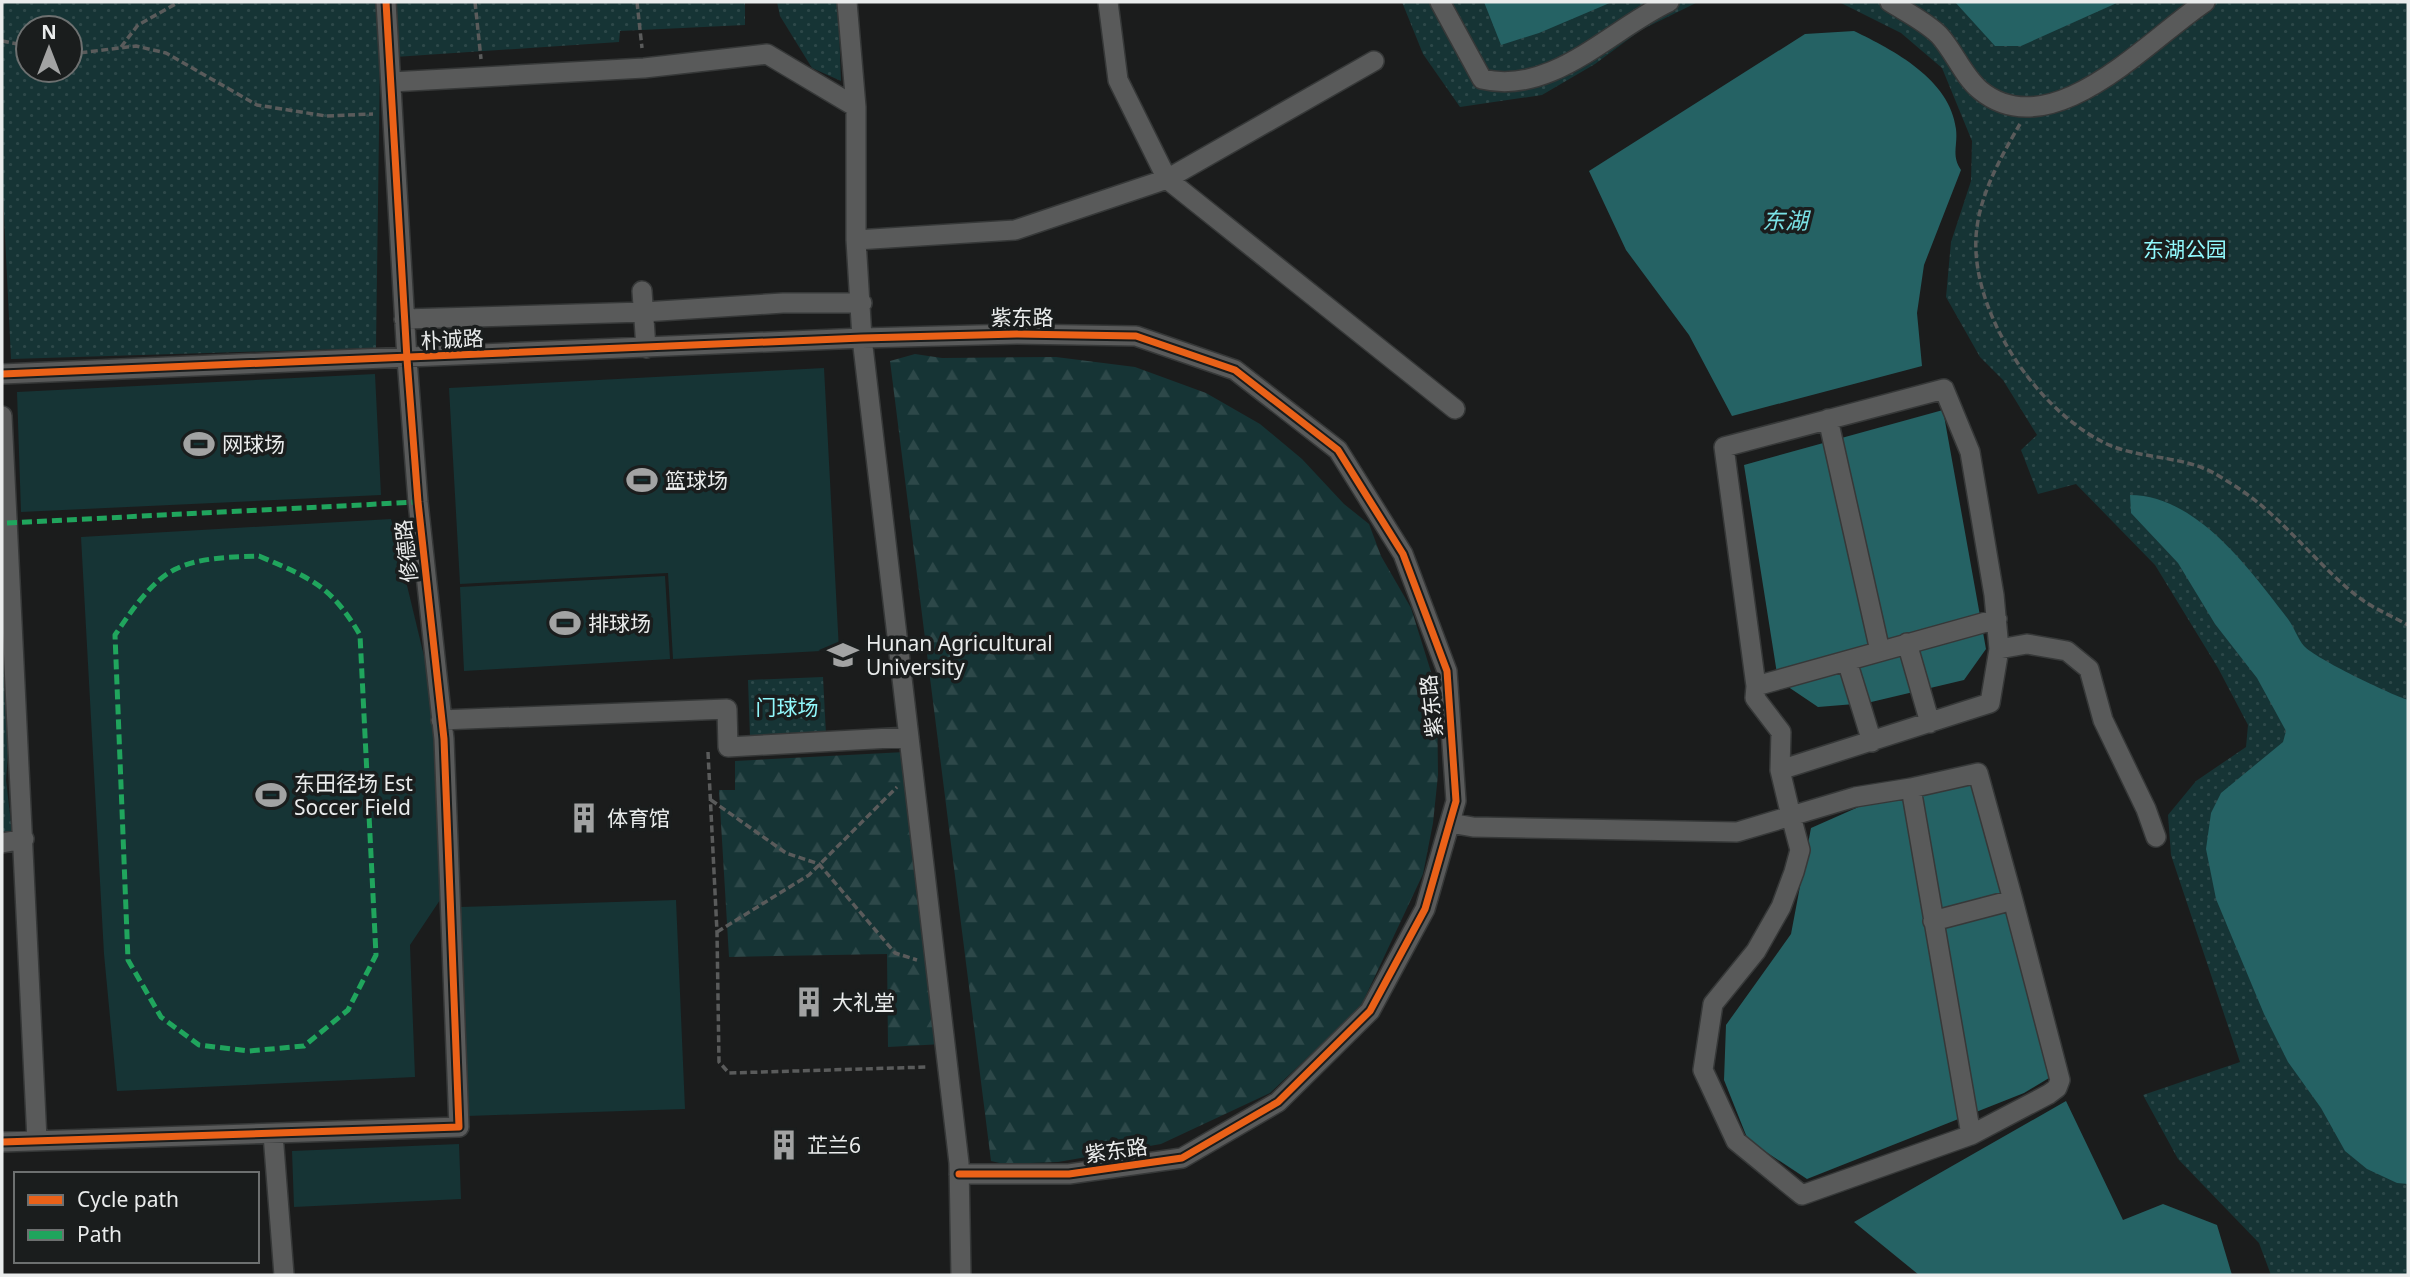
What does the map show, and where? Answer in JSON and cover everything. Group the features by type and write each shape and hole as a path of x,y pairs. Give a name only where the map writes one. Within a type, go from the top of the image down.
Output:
{"street":[{"name":"修德路","path":"273,1134 459,1127 442,729 407,359 386,2"},
{"path":"846,2 856,107 856,240 862,303 862,338 959,1174 961,1275"},
{"path":"1108,2 1118,80 1167,178 1455,409"},
{"path":"1440,2 1482,79 1500,83 1569,65 1637,17 1669,2"},
{"path":"1890,2 1938,34 1980,90 2025,109 2044,107 2085,89 2139,54 2205,2"},
{"path":"391,82 643,68 766,54 856,107"},
{"path":"856,240 1015,230 1167,178 1374,61"},
{"path":"642,291 646,348"},
{"path":"404,319 643,312 783,303 862,303"},
{"name":"紫东路","path":"862,338 1017,334 1136,336 1235,370 1338,450 1404,554 1447,671 1456,801 1425,909 1370,1011 1278,1101 1182,1158 1069,1174 959,1174"},
{"name":"朴诚路","path":"2,374 862,338"},
{"path":"1450,823 1473,827 1737,832 1790,816 1855,797 1911,789 1978,773 2060,1080 2057,1088 1970,1129 1802,1195 1737,1141 1703,1070 1713,1004 1756,951 1780,907 1800,850 1790,816 1780,770 1780,732 1755,698 1762,684 1724,447 1830,427 1944,389 1970,452 1992,620 1999,649 1990,703 1780,770"},
{"path":"2,416 37,1140"},
{"path":"1830,427 1880,652"},
{"path":"1762,684 1992,620"},
{"path":"1907,643 1930,723"},
{"path":"1999,649 2027,644 2067,651 2089,669 2103,720 2146,809 2156,837"},
{"path":"1847,661 1872,742"},
{"path":"442,729 727,709 728,747 909,737"},
{"path":"1911,789 1970,1129"},
{"path":"2,843 24,839"},
{"path":"1933,920 2013,900"},
{"path":"2,1142 273,1134 285,1275"}],"path":[{"path":"119,49 138,25 179,2"},
{"path":"475,2 482,77"},
{"path":"637,2 643,68"},
{"path":"84,53 135,46 166,53 257,105 326,116 391,113"},
{"path":"2025,109 1982,206 1977,227 1976,257 1987,303 2001,337 2021,368 2071,421 2101,442 2137,454 2203,468 2266,506 2360,599 2408,625"},
{"path":"708,750 717,932 719,1062 729,1073 946,1066"},
{"path":"717,932 808,875 898,785 914,779"},
{"path":"711,800 786,853 819,864 895,953 934,965"}],"green space":[{"path":"2,2 745,2 745,25 620,31 619,42 380,58 376,348 11,359 2,174"},
{"path":"777,2 838,2 841,81 812,68 780,16"},
{"path":"1402,2 1698,2 1641,30 1595,64 1542,95 1460,107 1423,54"},
{"name":"东湖公园","path":"1839,2 2408,2 2408,1275 2271,1275 2259,1243 2178,1159 2143,1095 2240,1062 2171,855 2168,815 2196,781 2246,747 2248,725 2218,668 2155,565 2076,484 2038,494 2021,450 2037,435 2003,380 1980,357 1946,297 1951,242 1971,181 1972,141 1942,68 1901,33"},
{"path":"915,354 942,358 1056,357 1135,367 1206,393 1260,424 1302,459 1344,504 1369,524 1381,556 1411,608 1437,691 1438,775 1433,823 1423,874 1360,1008 1270,1093 1161,1144 1058,1162 1004,1164 991,1161 890,361"},
{"name":"篮球场","path":"824,368 839,650 673,659 668,573 460,584 449,388"},
{"name":"网球场","path":"375,374 381,495 21,512 17,392"},
{"path":"2,416 15,661 6,780 12,832 2,835"},
{"name":"东田径场 Est Soccer Field","path":"391,519 444,739 450,885 410,945 415,1077 117,1091 104,954 81,537"},
{"name":"排球场","path":"665,576 670,659 464,671 460,587"},
{"name":"门球场","path":"823,677 826,734 750,737 748,680"},
{"path":"905,752 943,1044 888,1047 887,954 729,957 719,790 735,790 735,761"},
{"path":"676,900 685,1109 467,1116 460,907"},
{"path":"459,1144 461,1199 294,1207 292,1151"}],"water":[{"path":"1484,2 1612,2 1539,33 1501,45"},
{"path":"1955,2 2119,2 2021,46 1995,46"},
{"name":"东湖","path":"1854,31 1902,57 1931,81 1943,95 1956,129 1956,155 1961,170 1924,265 1917,313 1922,366 1732,416 1689,335 1626,250 1589,171 1805,34"},
{"path":"1943,410 1986,649 1964,680 1867,703 1818,707 1778,680 1744,465"},
{"path":"2130,495 2155,498 2200,522 2220,539 2257,579 2311,652 2370,684 2408,700 2408,1184 2397,1183 2367,1169 2345,1151 2321,1108 2288,1062 2264,1014 2216,899 2206,849 2211,813 2221,793 2283,742 2286,731 2257,678 2215,624 2178,563 2131,513"},
{"path":"1976,778 2049,1078 2024,1093 1807,1179 1748,1140 1724,1080 1726,1025 1791,934 1811,828 1863,805"},
{"path":"2066,1101 2123,1220 2163,1204 2217,1225 2232,1275 1919,1275 1854,1222"}],"marked path":[{"path":"7,523 418,502"},
{"path":"259,556 318,585 339,605 360,635 376,955 348,1010 304,1046 249,1051 199,1045 161,1017 128,960 115,635 143,597 160,580 178,568 207,560 259,556"}],"cycle path":[{"path":"2,1142 459,1127 444,739 418,502 386,2"},
{"path":"2,374 862,338 1017,334 1136,336 1235,370 1338,450 1403,554 1447,671 1456,801 1425,909 1370,1011 1278,1102 1182,1158 1069,1174 959,1174"}],"place":[{"name":"网球场","path":"199,444"},
{"name":"篮球场","path":"642,480"},
{"name":"排球场","path":"565,623"},
{"name":"Hunan Agricultural University","path":"843,655"},
{"name":"东田径场 Est Soccer Field","path":"271,795"},
{"name":"体育馆","path":"584,818"},
{"name":"大礼堂","path":"809,1002"},
{"name":"芷兰6","path":"784,1145"}]}
